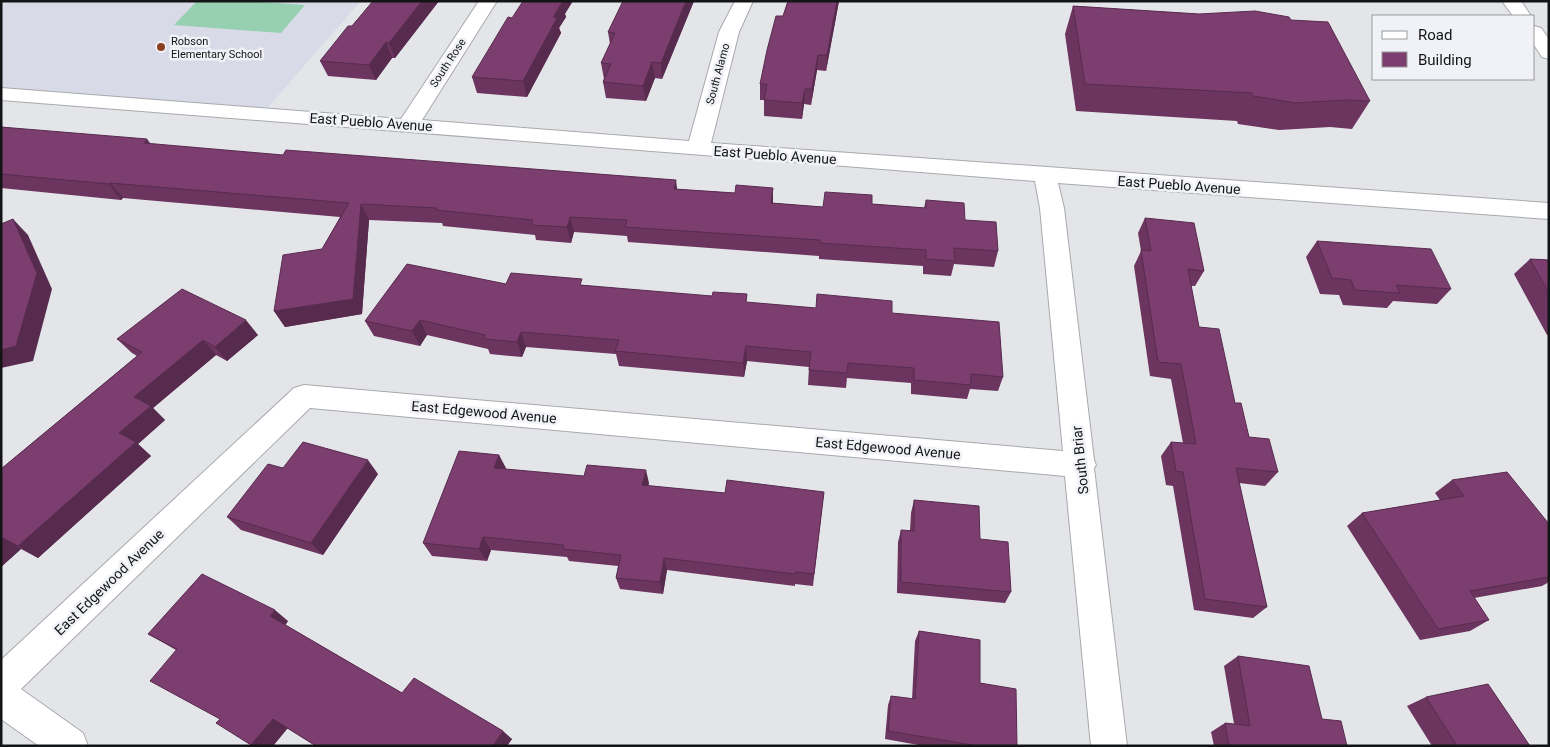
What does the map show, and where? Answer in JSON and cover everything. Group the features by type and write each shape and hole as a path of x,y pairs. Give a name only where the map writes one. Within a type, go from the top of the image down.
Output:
{"street":[{"name":"South Rose","path":"408,125 488,1"},
{"name":"South Alamo","path":"698,149 729,32 744,1"},
{"path":"1511,1 1521,15"},
{"path":"1535,33 1549,53"},
{"name":"East Pueblo Avenue","path":"1,94 698,149 1549,211"},
{"name":"South Briar","path":"1045,175 1052,208 1109,746"},
{"name":"East Edgewood Avenue","path":"1,684 304,396 1080,465"},
{"path":"1,696 70,746"}],"shaded area":[{"name":"Robson Elementary School","path":"1,1 361,1 262,114 1,94"}],"green space":[{"path":"197,1 246,1 305,5 281,33 174,25"}],"building":[{"path":"373,1 422,1 389,43 386,42 369,65 320,61 348,26 352,26"},
{"path":"523,1 563,1 553,17 557,18 523,81 472,77 508,17 512,18"},
{"path":"623,1 686,1 661,63 652,62 643,86 603,82 611,64 601,63 615,33 608,32"},
{"path":"788,1 837,1 827,55 818,55 812,89 805,89 802,103 764,100 767,84 760,84 776,16 783,16"},
{"path":"1073,6 1199,14 1255,11 1289,17 1291,20 1328,22 1370,101 1347,100 1295,103 1253,96 1252,93 1085,84"},
{"path":"1,127 147,139 144,143 283,155 286,150 676,180 674,189 735,193 736,185 773,188 771,203 823,207 825,192 872,195 872,204 926,208 926,200 964,203 965,220 996,222 998,251 954,248 955,261 926,259 926,250 820,243 820,240 625,227 627,220 570,217 567,227 531,225 533,220 436,210 437,208 361,204 353,299 274,311 283,255 322,249 349,203 1,174"},
{"path":"1145,218 1194,223 1204,271 1188,269 1199,327 1219,329 1235,403 1241,403 1249,437 1269,439 1278,472 1236,468 1267,607 1205,599 1183,472 1176,471 1171,442 1196,444 1181,364 1158,362 1141,250 1151,251"},
{"path":"13,219 37,273 16,346 1,350 1,224"},
{"path":"1317,241 1431,249 1451,289 1396,285 1400,293 1355,290 1351,280 1332,278"},
{"path":"1530,259 1549,260 1549,293"},
{"path":"407,264 506,284 511,273 582,279 580,285 712,296 713,292 747,294 746,302 816,308 817,294 892,301 892,313 999,322 1003,377 971,374 971,385 914,380 914,368 848,363 847,373 809,370 811,352 746,346 743,363 615,351 619,340 521,332 517,342 484,339 485,335 420,320 412,331 365,321"},
{"path":"182,289 246,320 215,347 203,340 134,397 151,406 119,433 136,442 18,546 1,537 1,469 142,352 117,339"},
{"path":"303,442 368,460 311,543 227,517 268,464 283,468"},
{"path":"459,451 499,455 494,468 584,476 587,465 646,470 642,485 725,493 727,480 824,492 814,574 796,572 795,574 664,558 660,582 616,578 621,555 563,549 564,545 483,537 479,549 423,543"},
{"path":"1507,472 1549,524 1549,577 1470,591 1489,620 1438,629 1362,513 1464,496 1452,480"},
{"path":"914,500 979,506 980,539 1008,542 1011,592 901,582 901,530 914,531"},
{"path":"202,574 275,610 270,616 402,693 414,678 503,731 493,746 316,746 273,719 251,745 216,723 220,719 150,681 177,649 148,634"},
{"path":"919,631 980,640 980,683 1016,689 1017,746 978,746 888,731 891,696 915,699"},
{"path":"1238,656 1309,666 1322,719 1341,721 1347,746 1229,746 1225,723 1250,726"},
{"path":"1488,684 1530,746 1457,746 1426,697"}],"place":[{"name":"Robson Elementary School","path":"161,47"}]}
